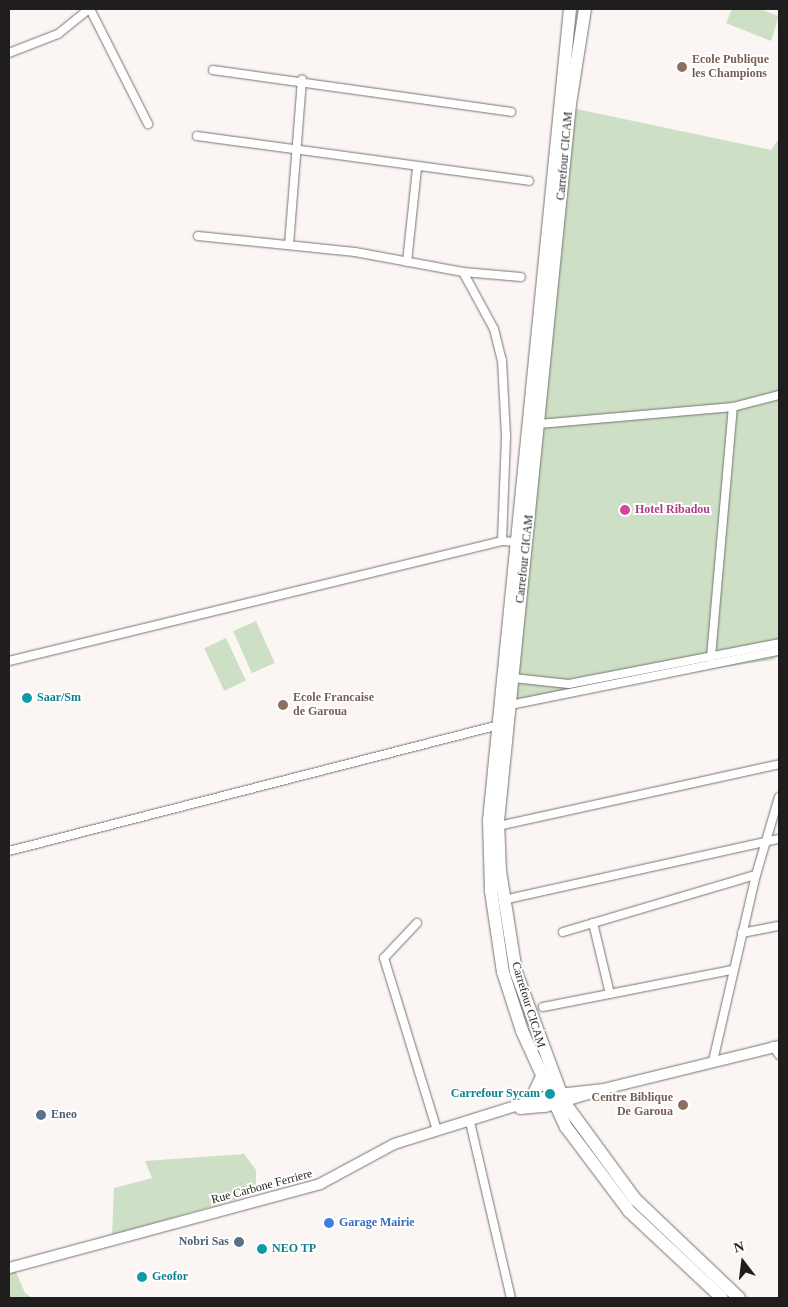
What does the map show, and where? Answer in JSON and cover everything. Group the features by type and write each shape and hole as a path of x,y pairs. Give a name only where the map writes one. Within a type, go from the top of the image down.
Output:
{"main road":[{"path":"570,9 489,820 491,891 503,972 542,1076 557,1099 635,1199 739,1298"},
{"name":"Carrefour CICAM","path":"557,1099 516,972 503,900 498,826 570,104 585,9"},
{"path":"530,1102 542,1076"},
{"path":"557,1099 593,1168 629,1211 722,1298"}],"street":[{"path":"9,53 58,34 90,9 148,124"},
{"path":"213,70 302,80 511,112"},
{"path":"289,245 300,150 302,80"},
{"path":"198,136 417,168 529,181"},
{"path":"407,262 417,168"},
{"path":"198,236 289,245 463,272 521,277"},
{"path":"463,272 494,329 502,360 506,437 502,541"},
{"path":"539,424 733,407 779,396"},
{"path":"711,657 733,407"},
{"path":"9,661 502,541 517,542"},
{"path":"513,678 569,684 779,643"},
{"path":"510,705 779,651"},
{"path":"9,851 499,725"},
{"path":"498,826 779,764"},
{"path":"713,1061 732,970 756,875 768,841 779,797"},
{"path":"503,900 779,838"},
{"path":"564,932 756,875"},
{"path":"417,923 384,958 437,1130"},
{"path":"593,924 610,994"},
{"path":"742,933 779,926"},
{"path":"543,1007 732,970"},
{"path":"557,1099 713,1061 777,1049"},
{"name":"Rue Carbone Ferriere","path":"9,1268 320,1184 394,1144 530,1102 557,1099"},
{"name":"Rue Carbone Ferriere","path":"514,1108 557,1099"},
{"path":"470,1122 511,1298"}],"green space":[{"path":"732,9 760,9 779,16 771,41 726,23"},
{"path":"567,107 771,150 779,138 779,656 773,660 635,680 516,707 515,632"},
{"path":"256,621 275,663 252,673 233,631"},
{"path":"226,638 246,681 224,691 204,648"},
{"path":"244,1154 256,1170 256,1194 112,1235 114,1188 152,1178 145,1161"},
{"path":"15,1270 25,1293 32,1298 9,1298 9,1272"}],"place":[{"name":"Ecole Publique les Champions","path":"682,67"},
{"name":"Hotel Ribadou","path":"625,510"},
{"name":"Saar/Sm","path":"27,698"},
{"name":"Ecole Francaise de Garoua","path":"283,705"},
{"name":"Carrefour Sycam","path":"550,1094"},
{"name":"Centre Biblique De Garoua","path":"683,1105"},
{"name":"Eneo","path":"41,1115"},
{"name":"Garage Mairie","path":"329,1223"},
{"name":"Nobri Sas","path":"239,1242"},
{"name":"NEO TP","path":"262,1249"},
{"name":"Geofor","path":"142,1277"}]}
